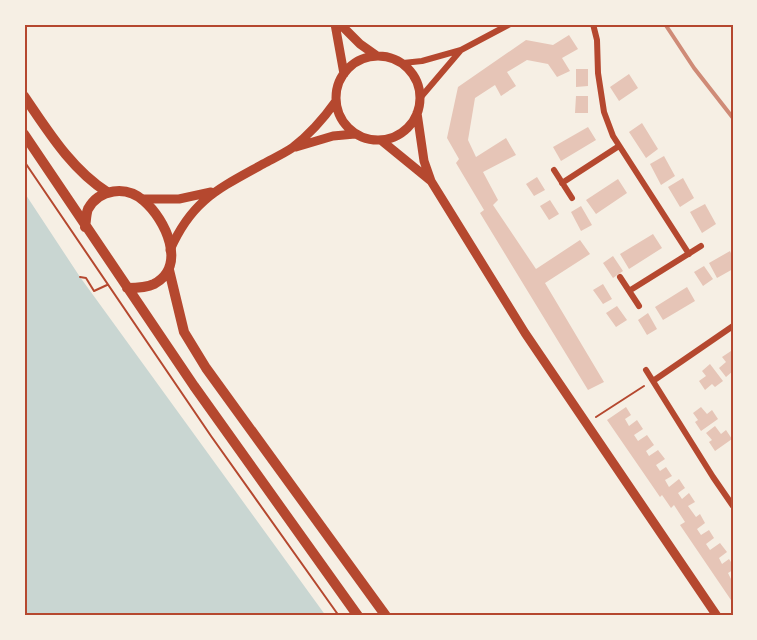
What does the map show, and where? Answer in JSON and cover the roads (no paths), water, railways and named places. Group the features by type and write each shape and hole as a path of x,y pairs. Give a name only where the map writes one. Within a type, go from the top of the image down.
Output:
{"main road":[{"path":"24,96 68,158 90,181 107,192"},
{"path":"24,134 194,386 358,616"},
{"path":"86,227 87,211 98,196 107,192 124,191 142,199 164,226 170,250 169,270 184,332 206,368 386,616"},
{"path":"127,288 153,285 169,270"}],"street":[{"path":"335,24 344,74"},
{"path":"340,24 360,44 377,56"},
{"path":"403,63 422,61 461,50 510,24"},
{"path":"593,24 597,40 598,73 604,112 613,136 689,254"},
{"path":"291,148 333,136 355,134 382,141 394,138 407,130 417,113 421,97 461,50"},
{"path":"355,134 341,118 336,101 337,88 344,74 354,63 377,56 388,57 403,63 415,77 421,97"},
{"path":"170,250 184,222 213,191 291,148 318,124 336,101"},
{"path":"417,113 424,160 430,181 525,333 717,616"},
{"path":"382,141 430,181"},
{"path":"562,183 619,146"},
{"path":"554,170 572,198"},
{"path":"142,199 179,199 213,191"},
{"path":"629,291 701,246"},
{"path":"620,277 639,306"},
{"path":"653,381 733,326"},
{"path":"646,370 730,497 733,506"}],"railway":[{"path":"665,24 694,68 733,118"}]}
